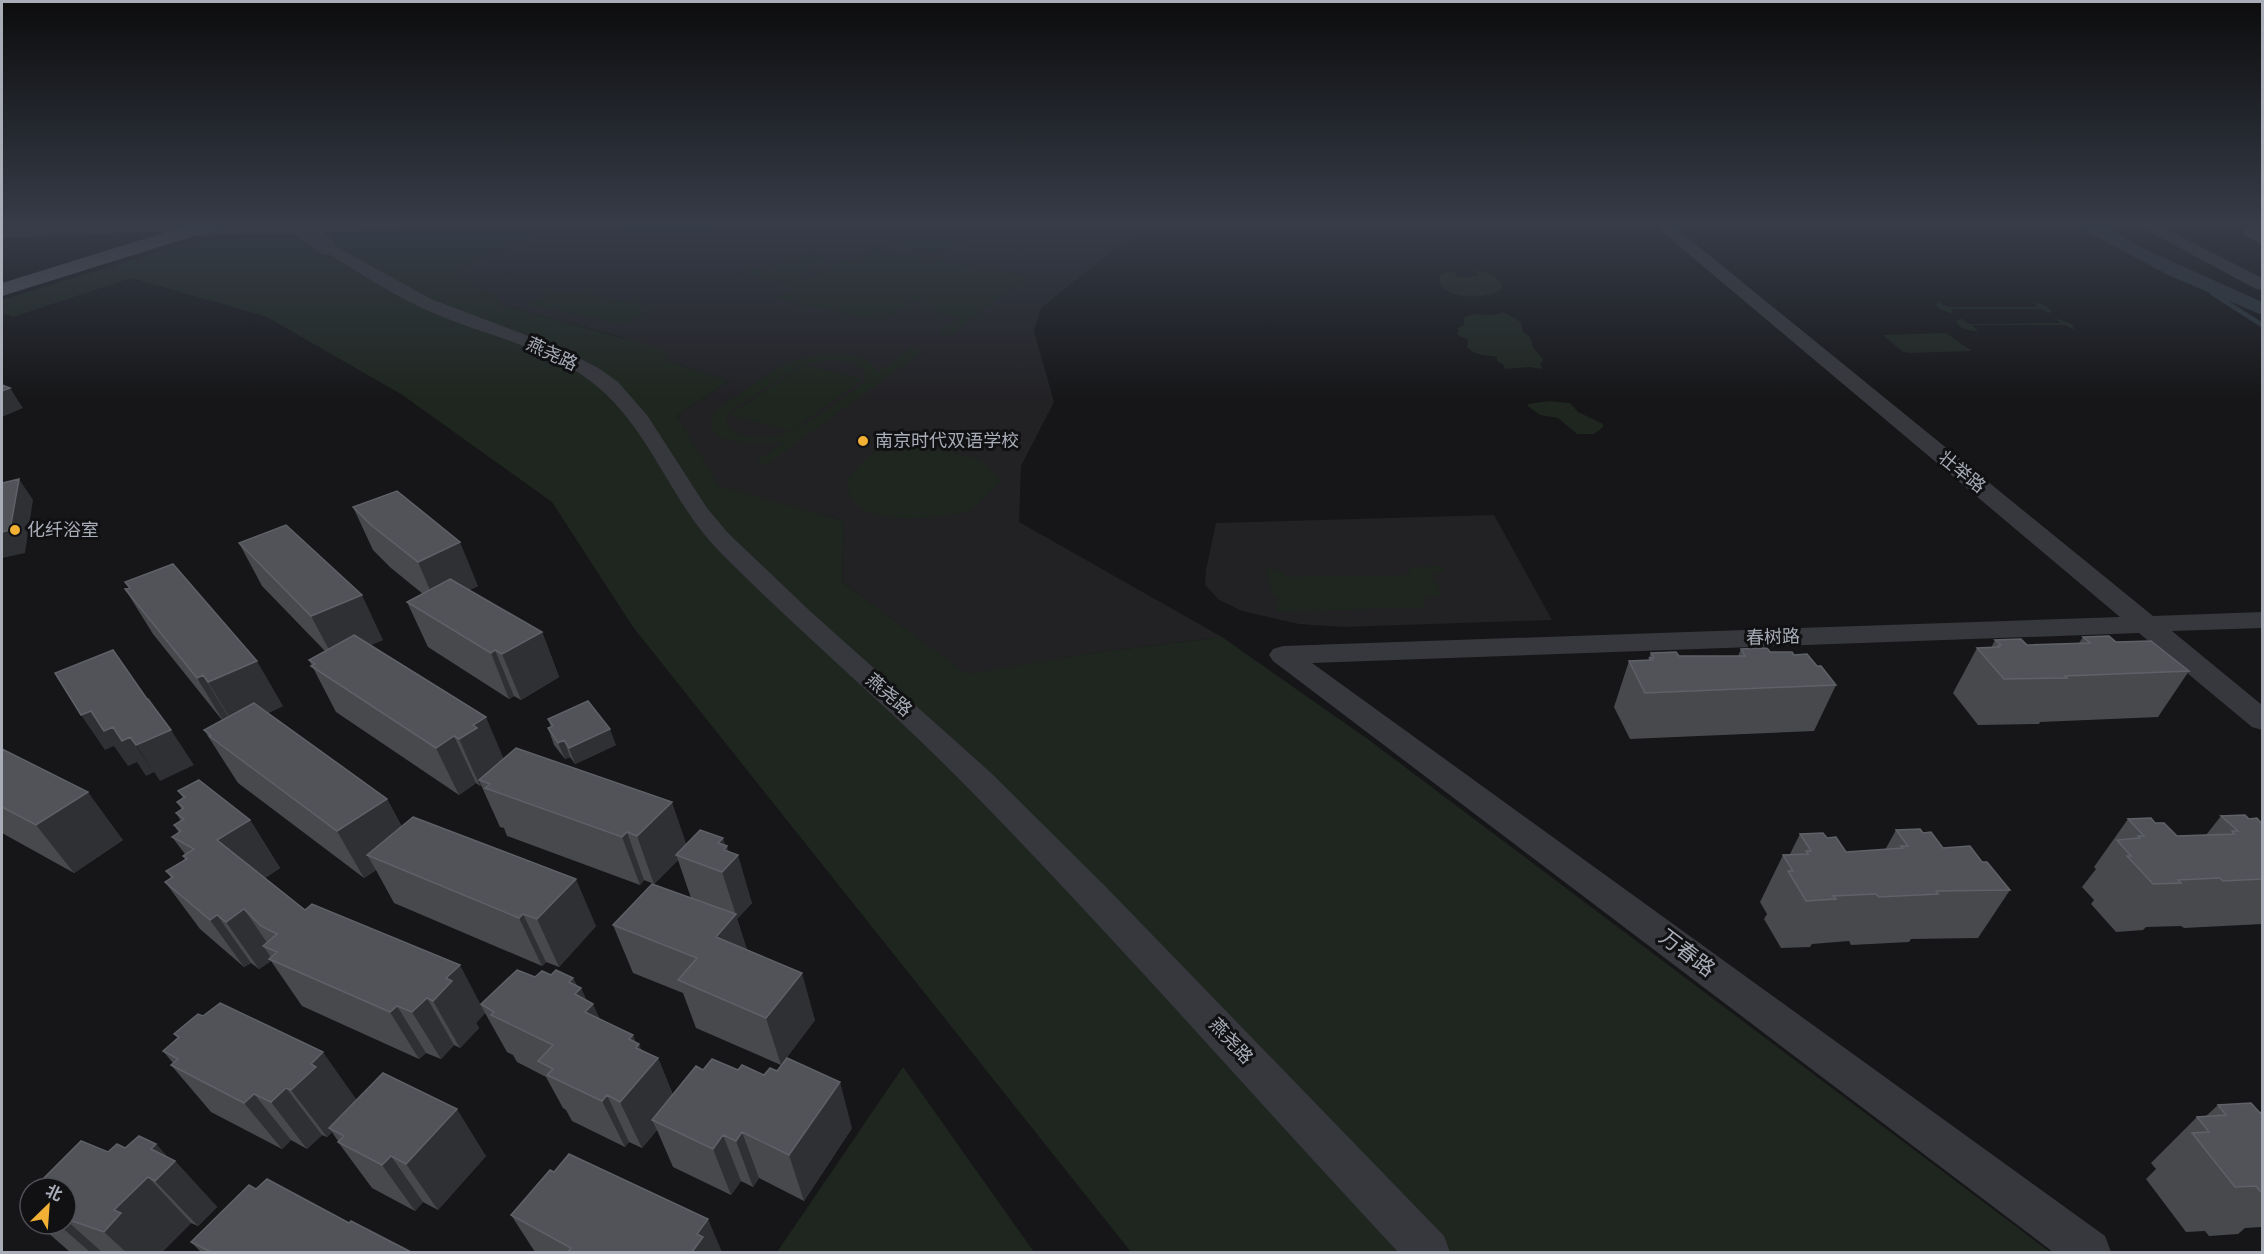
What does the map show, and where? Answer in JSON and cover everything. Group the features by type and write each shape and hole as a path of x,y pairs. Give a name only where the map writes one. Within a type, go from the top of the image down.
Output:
{"main road":[{"path":"2,290 23,283"}],"street":[{"name":"燕尧路","path":"389,283 424,303 555,353 594,374 625,400 659,446 700,515 745,563 835,647 915,717 980,781 1212,1020 1428,1252"},
{"name":"壮举路","path":"1732,283 2262,720"},
{"name":"春树路","path":"1283,655 2262,620"},
{"name":"万春路","path":"1283,655 2089,1252"}],"shaded area":[{"path":"58,283 117,283 13,317 2,313 2,300"},
{"path":"147,283 462,283 491,292 503,305 666,350 667,361 729,381 677,416 719,486 844,521 842,582 967,674 1092,653 1222,637 1369,740 2050,1252 1131,1252 633,627 552,502 401,394 265,316"},
{"name":"南京时代双语学校","path":"461,283 1073,283 1041,308 1034,331 1054,402 1021,466 1019,522 1222,637 1092,653 967,675 842,582 844,521 719,487 677,416 729,381 667,361 624,338 503,305 491,292 462,285"},
{"path":"802,283 1019,283 949,336 938,333 959,317 925,310 931,305 911,301 882,321 774,299"},
{"path":"1440,283 1500,283 1502,285 1501,289 1494,293 1463,296 1453,294"},
{"path":"2186,283 2219,283 2262,302 2262,315"},
{"path":"550,294 596,295 654,307 625,324 527,305"},
{"path":"1939,302 1947,307 2038,307 2033,302 2045,305 2052,312 2048,313 2042,309 1951,309 1954,314 1941,310 1935,305"},
{"path":"1503,312 1521,322 1523,332 1530,337 1533,347 1543,359 1540,363 1543,369 1529,367 1505,369 1503,364 1497,361 1497,357 1474,352 1467,347 1468,340 1456,334 1459,331 1457,328 1464,325 1464,318 1469,315 1493,315"},
{"path":"2055,318 2072,324 2074,330 2065,325 1972,325 1978,331 1975,331 1962,328 1956,321 1962,319 1969,324 2061,323"},
{"path":"1946,333 1972,351 1903,352 1883,335"},
{"path":"911,348 923,351 766,465 756,462 783,442 737,442 716,434 711,426 715,412 722,406 788,363 823,355 850,355 862,358 878,372","holes":["830,361 856,365 865,372 864,381 814,419 792,431 768,437 742,435 728,426 726,420 732,410 803,365 730,415 791,431 863,379 804,365"]},
{"path":"1549,401 1570,403 1578,412 1603,424 1603,427 1594,434 1577,434 1558,418 1540,415 1528,406 1528,404"},
{"path":"898,439 981,460 1001,481 975,507 962,514 902,518 870,512 857,505 849,494 848,479 870,456"},
{"path":"1494,515 1552,620 1343,627 1299,624 1242,611 1219,600 1205,585 1216,523"},
{"path":"1442,566 1445,572 1431,573 1442,596 1421,597 1425,607 1278,612 1276,604 1279,598 1273,595 1265,567 1283,572 1285,577 1410,575 1408,568"},
{"path":"903,1067 1034,1252 777,1252"}],"building":[{"path":"2,385 10,388 2,391"},
{"path":"19,479 10,530 2,532 2,483"},
{"path":"397,491 460,542 418,562 371,525 353,507"},
{"path":"286,525 362,595 311,616 239,543"},
{"path":"173,564 257,661 208,682 203,675 197,678 125,589 130,588 125,582"},
{"path":"450,579 542,632 502,654 495,650 491,653 407,602"},
{"path":"354,635 486,717 473,725 477,728 459,739 454,736 436,748 311,666 315,664 309,660"},
{"path":"2109,636 2116,642 2151,641 2189,671 2004,679 1977,648 1999,647 2001,645 1995,640 2021,639 2027,645 2090,643 2083,637"},
{"path":"1767,648 1770,652 1807,654 1817,666 1821,666 1836,685 1645,693 1629,661 1652,660 1650,658 1654,658 1651,653 1676,652 1679,656 1745,656 1741,649"},
{"path":"113,650 171,730 136,745 130,737 122,741 113,727 104,731 91,711 81,715 55,673"},
{"path":"588,701 610,729 569,748 564,740 558,743 548,728 553,726 548,719"},
{"path":"254,703 387,799 337,831 204,730"},
{"path":"516,748 672,802 637,836 627,832 622,837 485,788 490,784 479,780"},
{"path":"2,749 88,792 36,825 2,807"},
{"path":"199,780 250,820 217,840 305,910 312,904 460,965 446,978 452,981 433,1001 427,998 412,1012 397,1006 390,1012 269,959 277,952 263,946 277,934 261,926 244,909 226,922 217,915 210,920 165,882 173,877 166,871 187,859 183,856 194,849 172,837 181,831 174,825 184,819 176,813 184,808 177,802 185,797 178,791"},
{"path":"2245,815 2249,819 2257,818 2262,824 2262,879 2223,881 2220,878 2153,884 2127,856 2131,856 2117,840 2144,836 2128,819 2151,818 2155,823 2164,823 2177,836 2234,834 2232,831 2238,831 2221,816"},
{"path":"413,817 576,879 537,919 523,914 519,918 367,855"},
{"path":"1920,829 1923,833 1931,832 1943,848 1970,846 1982,862 1987,862 2010,890 1936,891 1938,894 1879,897 1876,894 1833,896 1836,899 1806,901 1788,871 1793,871 1783,855 1808,854 1806,851 1811,851 1800,834 1823,833 1827,838 1836,837 1846,852 1903,848 1901,846 1908,846 1896,830"},
{"path":"700,830 723,838 718,843 727,846 724,850 738,855 722,872 676,855"},
{"path":"652,884 736,914 716,937 802,973 766,1018 678,980 697,958 613,925"},
{"path":"517,970 535,977 542,971 551,975 556,970 573,978 569,982 581,988 575,994 593,1004 585,1012 633,1035 629,1039 639,1044 636,1048 658,1058 620,1102 607,1095 602,1101 547,1075 553,1069 538,1061 553,1045 491,1015 494,1012 481,1004"},
{"path":"220,1003 323,1052 311,1064 316,1067 291,1090 286,1088 271,1102 254,1094 244,1103 171,1065 178,1059 163,1051 179,1037 174,1034 198,1014 203,1016"},
{"path":"787,1058 840,1082 789,1155 742,1132 736,1141 723,1135 713,1149 652,1120 696,1066 703,1070 712,1059 738,1070 742,1065 764,1075 770,1068 777,1071"},
{"path":"383,1073 457,1109 406,1164 391,1156 382,1165 338,1142 344,1136 329,1128"},
{"path":"2251,1103 2260,1113 2262,1112 2262,1190 2260,1191 2256,1186 2235,1187 2192,1133 2209,1132 2197,1117 2226,1115 2218,1105"},
{"path":"139,1136 156,1144 151,1149 175,1161 155,1181 148,1177 114,1210 121,1213 104,1232 78,1223 78,1176 46,1176 81,1141 108,1152 117,1144 125,1148"},
{"path":"569,1154 708,1219 697,1234 703,1237 692,1252 568,1252 571,1248 511,1215 550,1170 554,1172"},
{"path":"267,1179 349,1223 351,1221 411,1252 211,1252 191,1242 249,1185 256,1189"}],"waterway":[{"path":"2212,293 2262,325"}],"place":[{"name":"南京时代双语学校","path":"863,441"},
{"name":"化纤浴室","path":"15,530"}]}
